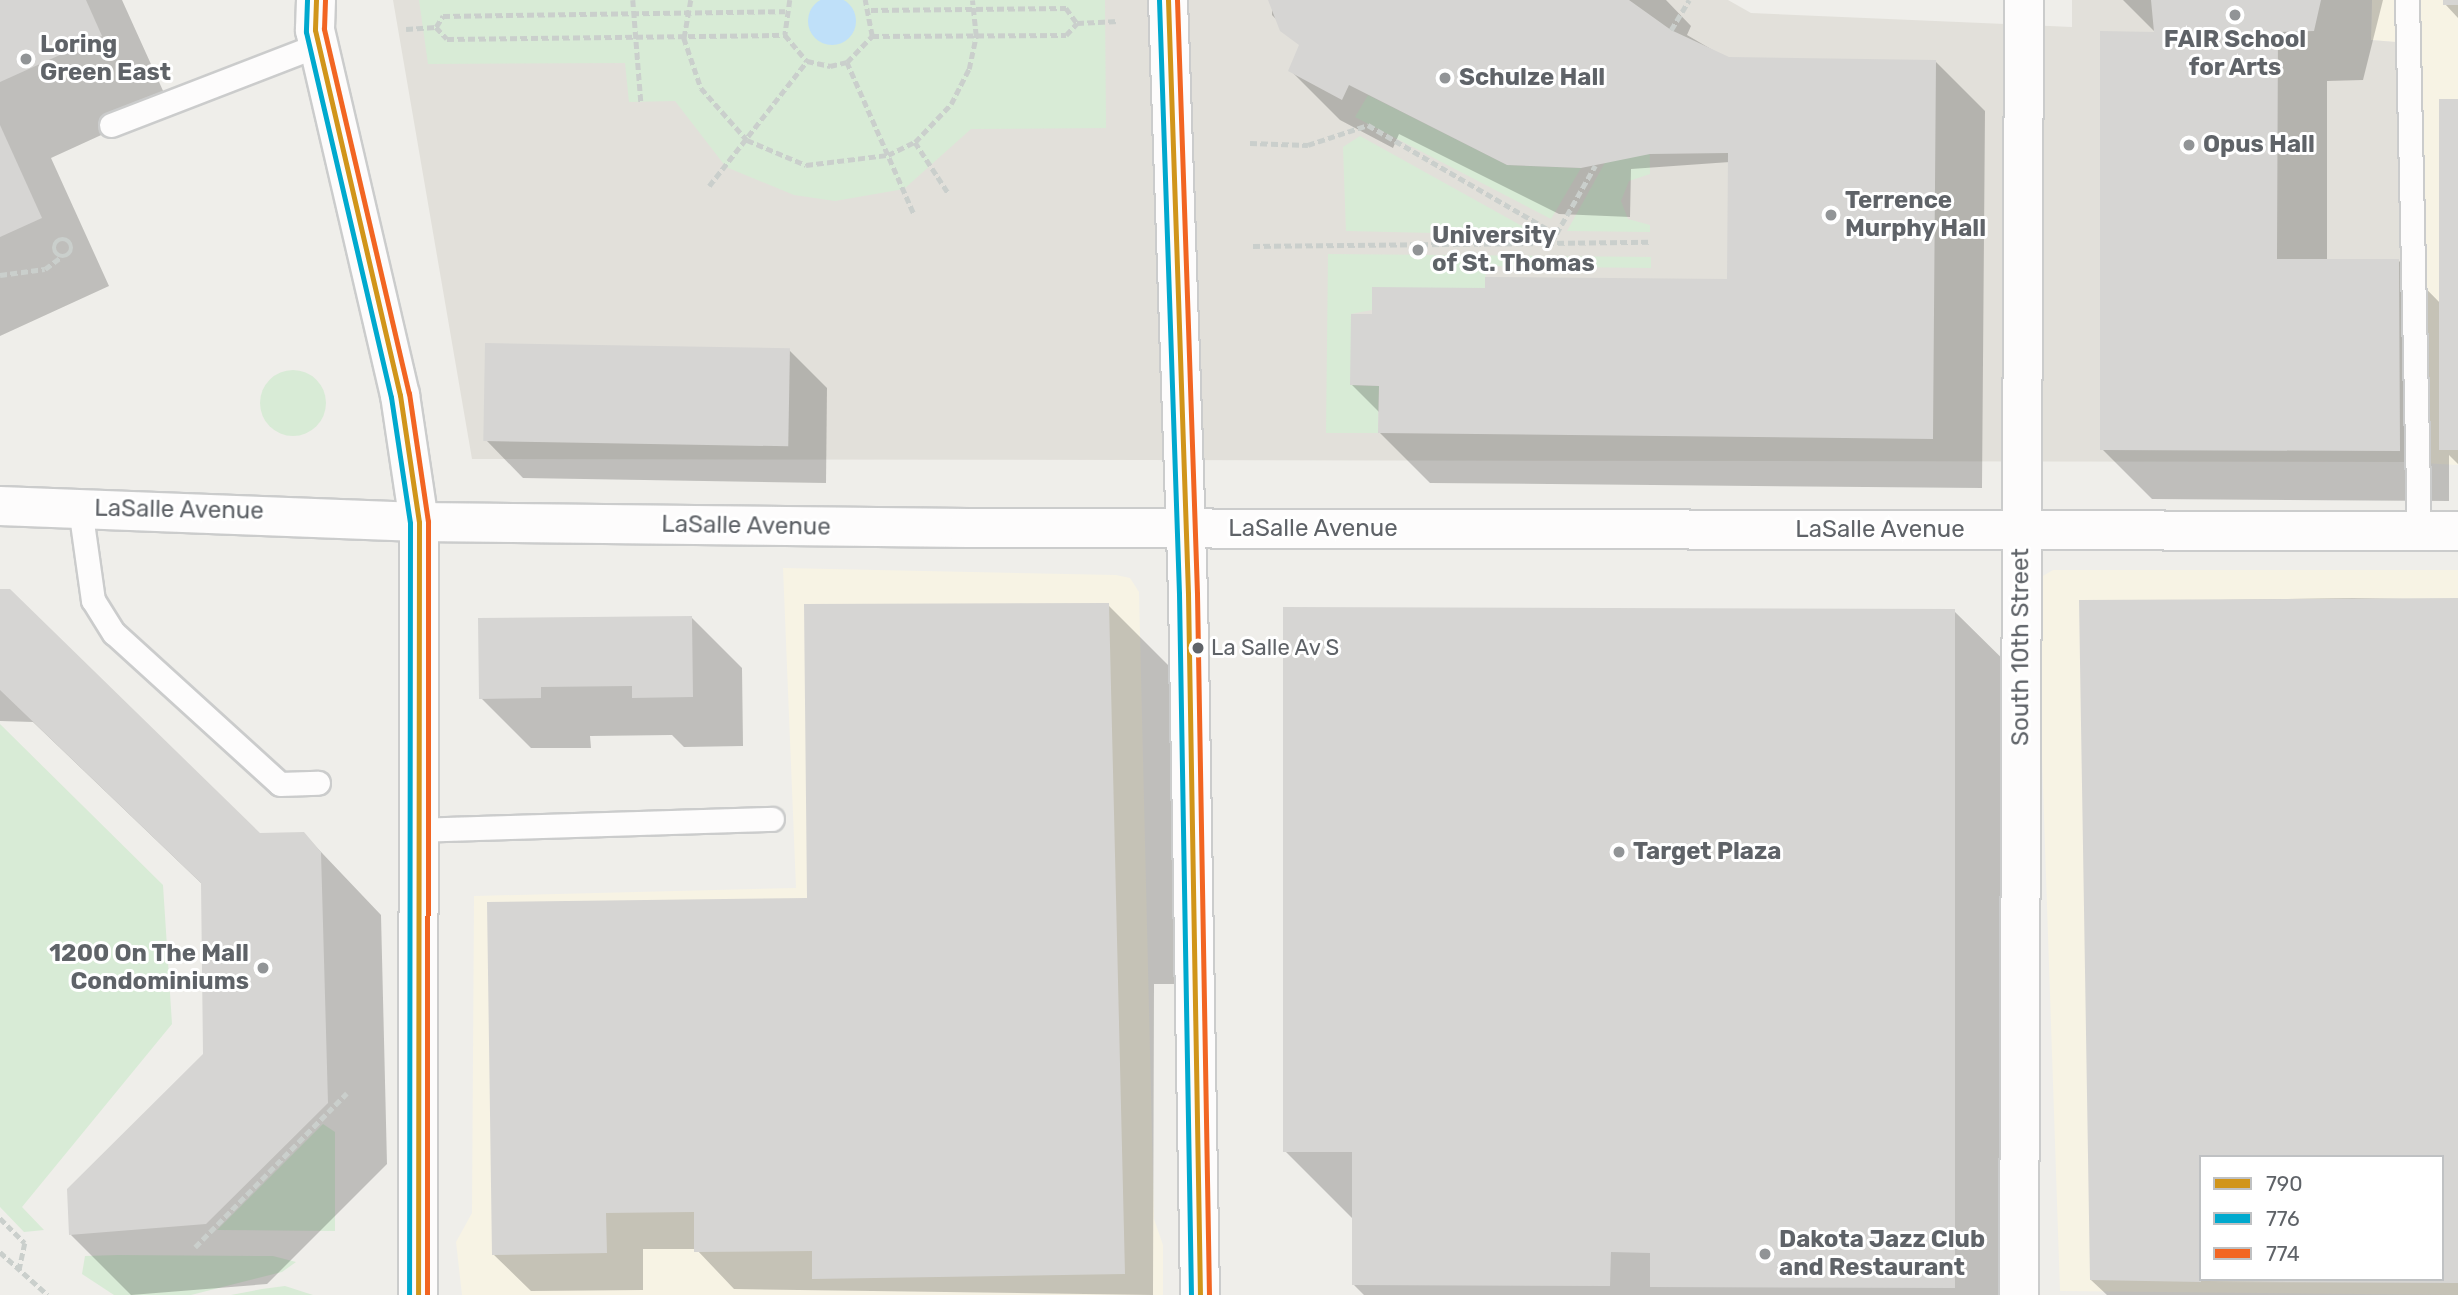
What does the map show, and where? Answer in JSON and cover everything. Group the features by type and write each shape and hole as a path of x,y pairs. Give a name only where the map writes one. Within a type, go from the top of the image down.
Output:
{"street":[{"path":"316,0 318,45 400,396 419,522 416,830 418,1295"},
{"path":"1168,0 1185,530 1200,1295"},
{"name":"South 10th Street","path":"2019,1295 2024,0"},
{"name":"LaSalle Avenue","path":"0,506 419,522 1185,530 2458,531"}],"lane":[{"path":"2407,0 2419,531"},
{"path":"111,125 318,45"},
{"path":"80,508 93,600 114,633 280,784 318,783"},
{"path":"416,830 772,819"}],"path":[{"path":"633,0 641,102"},
{"path":"691,0 684,38 701,88 747,140 806,165 888,155 915,142 951,104 976,36 972,0"},
{"path":"790,0 785,11 785,35 807,61 847,62 872,36 871,10 865,0"},
{"path":"1671,30 1689,0"},
{"path":"871,10 1066,8 1077,23"},
{"path":"436,27 443,16 785,11"},
{"path":"872,36 1066,35 1077,23 1119,21"},
{"path":"405,29 436,27"},
{"path":"436,27 447,39 785,35"},
{"path":"709,186 807,61"},
{"path":"847,62 915,214"},
{"path":"1250,143 1308,145 1368,125 1556,234"},
{"path":"915,142 949,194"},
{"path":"1551,243 1595,166"},
{"path":"0,275 45,269 72,250 66,240 55,246 61,257"},
{"path":"1253,246 1651,242"},
{"path":"195,1247 348,1093"},
{"path":"0,1217 25,1243 19,1272"},
{"path":"0,1252 19,1272 48,1295"}],"shaded area":[{"name":"University of St. Thomas","path":"393,0 1728,0 1751,13 2072,27 2072,0 2372,0 2371,40 2396,42 2405,462 472,459"},
{"path":"2372,0 2458,0 2458,465 2405,462 2396,42 2371,40"},
{"path":"783,568 1116,575 1130,578 1139,592 1154,1219 1163,1245 1163,1295 462,1295 456,1242 472,1213 474,896 796,888"},
{"path":"2053,570 2458,570 2458,1295 2060,1291 2036,580"}],"green space":[{"path":"419,0 1105,0 1106,128 971,129 904,189 835,201 794,195 726,167 675,101 629,102 625,63 428,64"},
{"path":"1649,83 1650,174 1629,181 1621,201 1628,219 1650,225 1650,232 1567,231"},
{"path":"1368,95 1507,165 1581,168 1551,219 1355,117"},
{"path":"1360,136 1529,230 1523,235 1346,231 1343,147"},
{"path":"1328,254 1651,257 1651,268 1486,266 1485,288 1351,314 1351,385 1379,386 1378,433 1326,433"},
{"path":"287,370 299,370 311,375 321,385 326,403 324,416 311,431 299,436 287,436 275,431 265,421 260,409 260,397 265,385 275,375"},
{"path":"0,724 163,885 172,1024 22,1207 44,1230 24,1232 0,1207"},
{"path":"323,1124 335,1132 335,1231 217,1230"},
{"path":"85,1256 273,1256 296,1262 282,1272 191,1295 114,1295 82,1274"},
{"path":"285,1286 313,1295 231,1295 262,1289"}],"water":[{"path":"823,-1 841,-1 849,4 854,12 854,30 849,38 841,43 823,43 815,38 810,30 810,12 815,4"}],"building":[{"name":"Loring Green East","path":"0,0 86,0 102,36 0,82"},
{"name":"Terrence Murphy Hall","path":"1268,0 1629,0 1671,30 1729,57 1936,60 1933,439 1378,433 1379,386 1350,385 1351,314 1372,314 1372,287 1485,288 1485,277 1727,279 1728,153 1650,154 1581,168 1507,165 1349,85 1342,100 1288,71 1299,45 1280,31"},
{"name":"Opus Hall","path":"2151,0 2321,0 2314,31 2278,32 2277,259 2399,259 2400,451 2100,450 2100,31 2154,32"},
{"path":"2443,0 2458,0 2458,5 2443,5"},
{"path":"2439,99 2458,99 2458,450 2439,450"},
{"name":"Loring Green East","path":"0,125 42,218 0,237"},
{"path":"485,343 790,348 788,446 483,441"},
{"name":"1200 On The Mall Condominiums","path":"0,589 10,589 260,833 304,832 321,852 328,1103 206,1224 69,1235 67,1189 203,1054 201,883 0,690"},
{"path":"2458,598 2458,1283 2207,1282 2444,1281 2444,1155 2199,1155 2201,1282 2090,1280 2079,600"},
{"path":"1109,603 1125,1274 812,1279 812,1251 694,1252 694,1212 606,1213 607,1253 492,1255 487,902 807,898 804,604"},
{"name":"Target Plaza","path":"1283,607 1955,609 1955,1288 1650,1287 1650,1253 1611,1252 1610,1286 1352,1285 1352,1152 1283,1152"},
{"path":"692,616 693,697 632,698 632,686 541,687 541,698 479,699 478,618"}],"transit line":[{"name":"776","path":"307,0 306,32 391,397 410,523 409,1295"},
{"name":"790","path":"316,0 315,30 400,395 419,522 418,1295"},
{"name":"774","path":"325,0 324,29 409,393 428,521 427,1295"},
{"name":"776","path":"1159,0 1179,594 1191,1295"},
{"name":"790","path":"1168,0 1188,594 1200,1295"},
{"name":"774","path":"1177,0 1197,594 1209,1295"}],"place":[{"name":"FAIR School for Arts","path":"2235,15"},
{"name":"Loring Green East","path":"26,59"},
{"name":"Schulze Hall","path":"1445,78"},
{"name":"Opus Hall","path":"2189,145"},
{"name":"Terrence Murphy Hall","path":"1831,215"},
{"name":"University of St. Thomas","path":"1418,250"},
{"name":"La Salle Av S","path":"1198,648"},
{"name":"Target Plaza","path":"1619,852"},
{"name":"1200 On The Mall Condominiums","path":"263,968"},
{"name":"Dakota Jazz Club and Restaurant","path":"1765,1254"}]}
